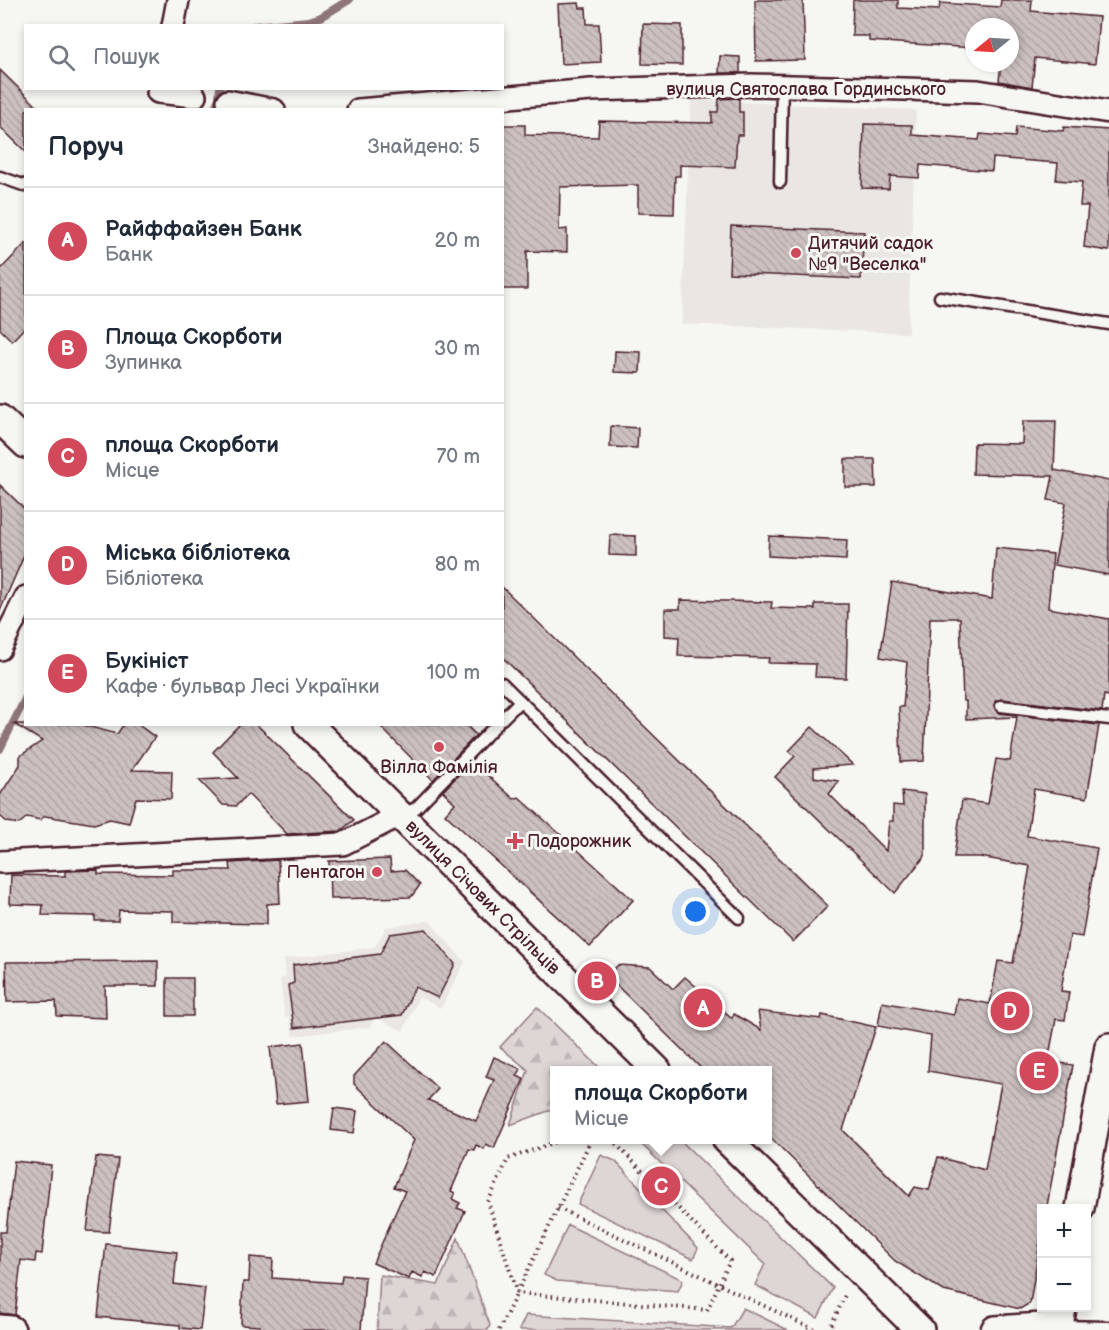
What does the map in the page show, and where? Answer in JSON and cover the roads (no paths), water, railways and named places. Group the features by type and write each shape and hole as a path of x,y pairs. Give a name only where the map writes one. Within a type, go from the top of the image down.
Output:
{"street":[{"path":"173,24 178,0"},
{"name":"вулиця Святослава Гординського","path":"381,108 591,90 782,86 978,91 1109,112"},
{"path":"157,97 195,96"},
{"path":"228,101 264,108"},
{"path":"0,419 24,442"},
{"path":"0,649 24,601"},
{"name":"вулиця Січових Стрільців","path":"310,726 652,1066"},
{"path":"0,862 343,844 400,815"},
{"path":"1081,1204 1109,1047"},
{"path":"731,1144 920,1330"},
{"path":"995,1330 1060,1317"},
{"path":"0,1329 11,1330"}],"lane":[{"path":"780,182 782,86"},
{"path":"0,177 24,185"},
{"path":"940,297 1109,324"},
{"path":"504,685 739,918"},
{"path":"504,717 520,701"},
{"path":"1001,706 1109,719"},
{"path":"400,815 416,808 495,726"},
{"path":"1060,1317 1109,1327"}],"waterway":[{"path":"277,24 309,21 321,17 349,0"},
{"path":"215,108 220,90"},
{"path":"0,749 24,701"}],"place":[{"name":"Дитячий садок №9 \"Веселка\"","path":"796,253"},
{"name":"Вілла Фамілія","path":"439,747"},
{"name":"Подорожник","path":"515,841"},
{"name":"Пентагон","path":"377,872"},
{"name":"Площа Скорботи","path":"597,981"},
{"name":"Райффайзен Банк","path":"703,1008"},
{"name":"Міська бібліотека","path":"1010,1011"},
{"name":"Букініст","path":"1039,1071"},
{"name":"площа Скорботи","path":"661,1186"}]}
